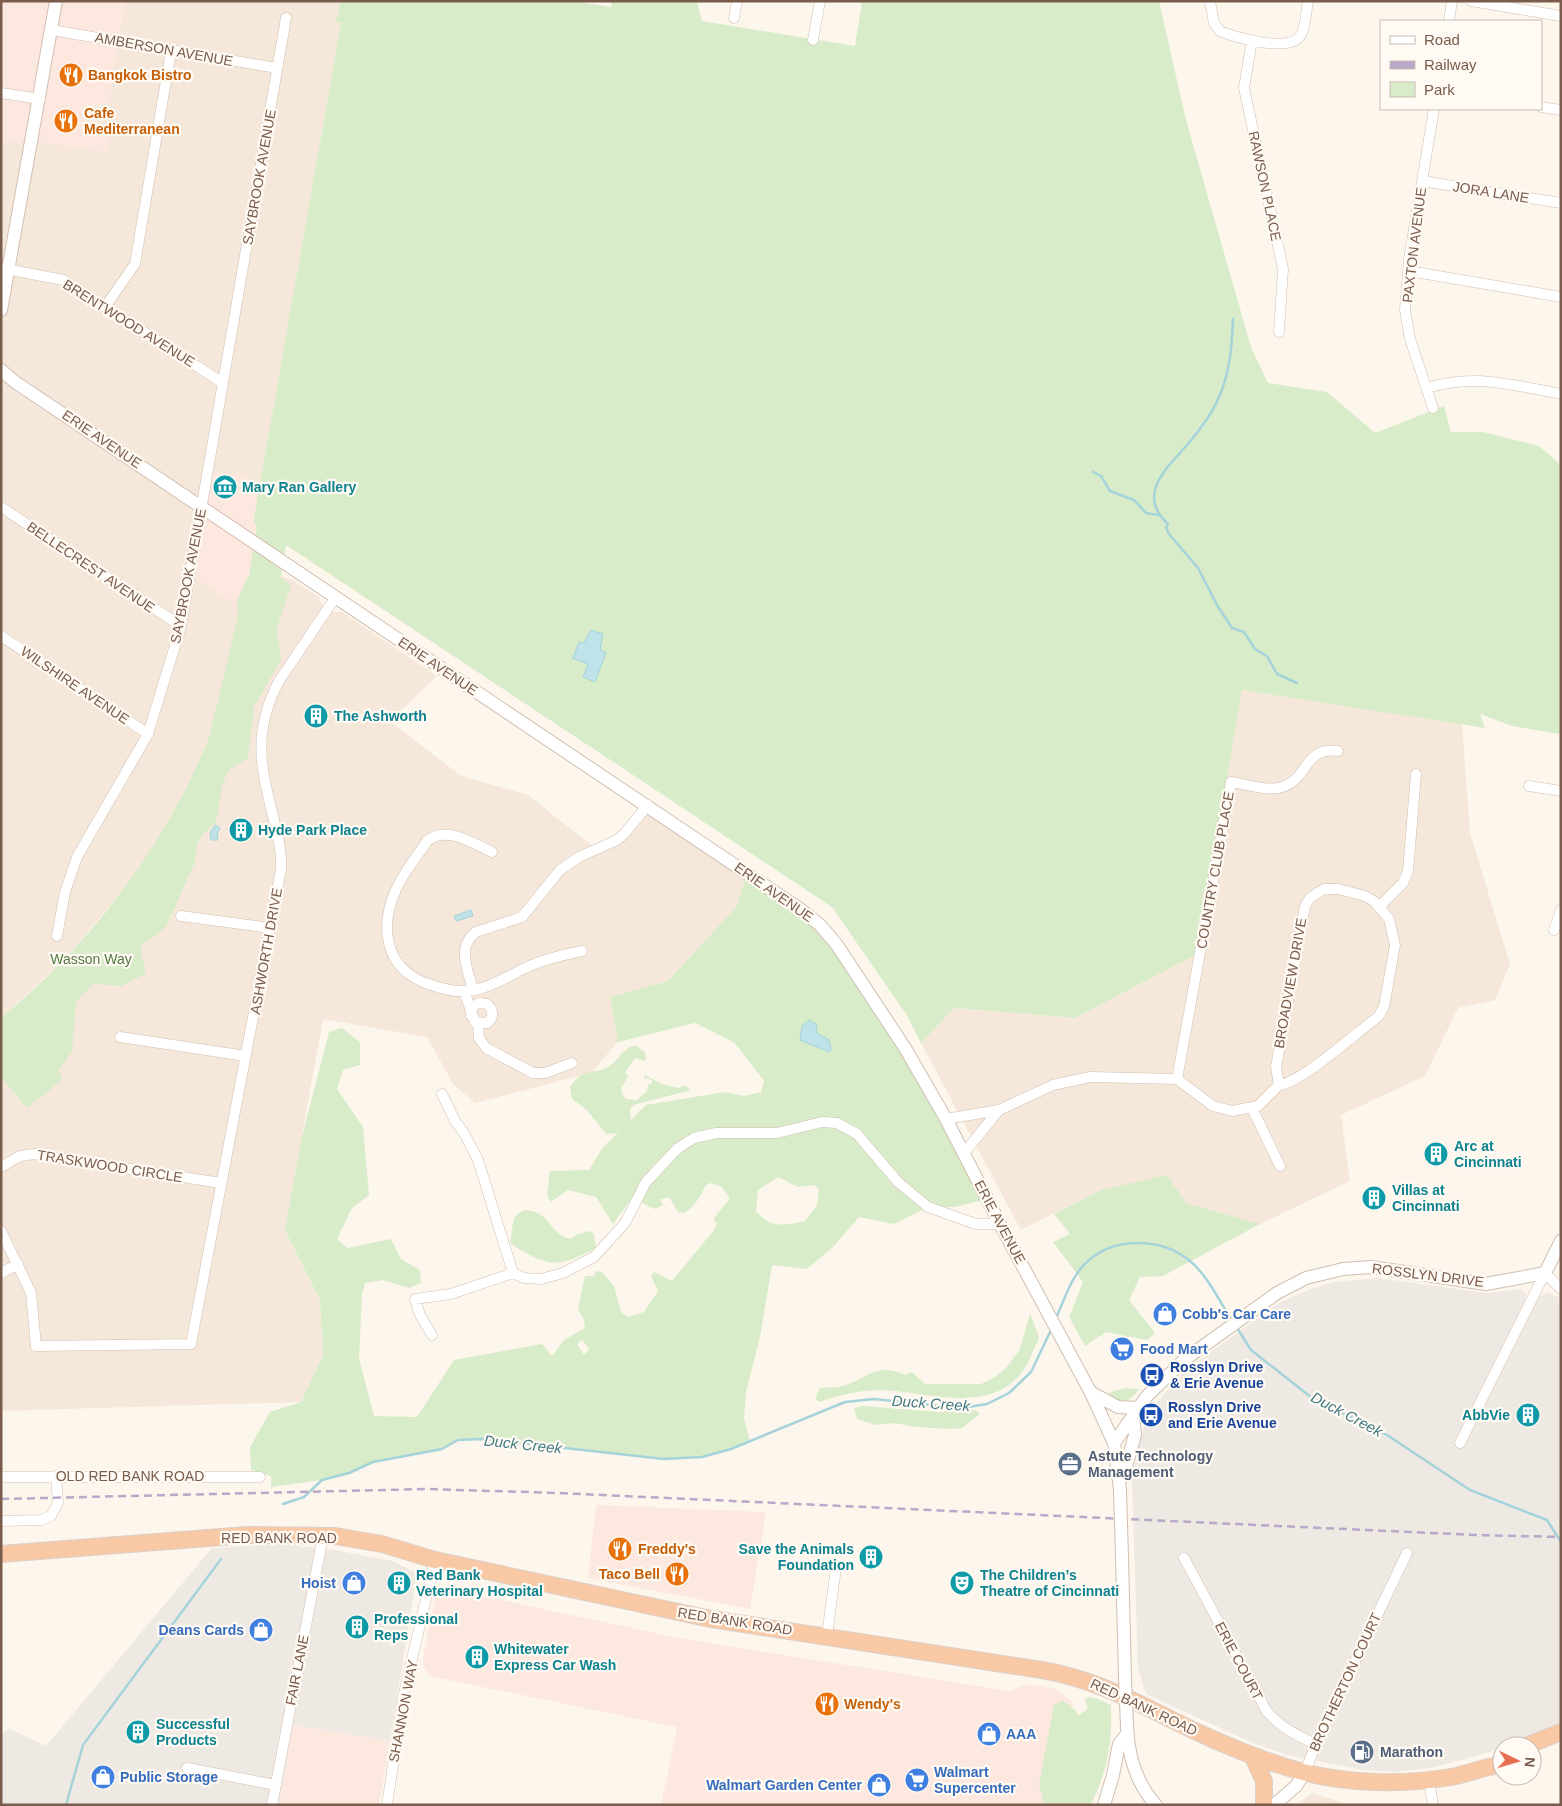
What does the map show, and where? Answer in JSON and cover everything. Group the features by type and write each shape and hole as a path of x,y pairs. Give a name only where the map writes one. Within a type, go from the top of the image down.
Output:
{"highway":[{"name":"RED BANK ROAD","path":"1,1554 247,1535 323,1536 382,1544 435,1560 711,1619 1042,1670 1078,1678 1105,1686 1196,1732 1252,1755 1305,1772 1366,1781 1429,1781 1454,1777 1492,1764"},
{"path":"1542,1740 1561,1732"},
{"path":"1542,1751 1561,1744"},
{"path":"1252,1755 1264,1781 1264,1805"}],"street":[{"path":"1,310 5,269 40,99 56,1"},
{"path":"734,18 737,1"},
{"path":"813,40 820,1"},
{"path":"1210,1 1214,23 1220,31 1252,40 1286,45 1298,40 1303,31 1308,1"},
{"path":"1449,20 1452,1"},
{"path":"1471,1 1561,16"},
{"name":"SAYBROOK AVENUE","path":"57,936 65,892 77,857 148,734 181,626 286,18"},
{"name":"AMBERSON AVENUE","path":"51,30 278,68"},
{"name":"RAWSON PLACE","path":"1252,40 1244,88 1283,269 1279,332"},
{"path":"105,306 135,264 172,51"},
{"path":"1,93 40,99"},
{"path":"1542,107 1561,110"},
{"name":"PAXTON AVENUE","path":"1433,408 1407,325 1406,291 1434,110"},
{"name":"JORA LANE","path":"1422,180 1561,203"},
{"name":"BRENTWOOD AVENUE","path":"5,269 63,280 223,383"},
{"path":"1409,271 1561,297"},
{"name":"ERIE AVENUE","path":"1,370 15,382 202,506 335,598 648,805 800,909 820,925 837,945 905,1048 946,1118 1000,1224 1092,1393 1114,1444 1120,1490 1127,1730 1132,1761 1151,1804"},
{"path":"1427,388 1468,380 1561,394"},
{"name":"BELLECREST AVENUE","path":"1,507 181,626"},
{"name":"ASHWORTH DRIVE","path":"18,1264 34,1304 36,1346 191,1344 271,928 281,858 262,769 262,724 278,681 335,598"},
{"name":"WILSHIRE AVENUE","path":"2,637 148,734"},
{"name":"COUNTRY CLUB PLACE","path":"1177,1079 1232,782 1269,789 1280,788 1294,782 1314,756 1325,750 1338,751"},
{"path":"946,1118 999,1110 1035,1092 1071,1080 1108,1076 1142,1080 1177,1079 1220,1109 1240,1111 1258,1106 1279,1085 1286,1084 1317,1063 1382,1012 1386,1001 1395,945 1392,926 1380,906 1402,883 1408,871 1416,774"},
{"path":"1529,786 1561,791"},
{"path":"470,1016 473,990 464,956 464,949 470,936 476,932 522,917 560,870 579,857 617,840 648,805"},
{"path":"492,852 454,835 434,836 427,841 395,891 388,913 387,931 391,954 404,970 418,980 439,988 473,990 526,968 582,951"},
{"name":"BROADVIEW DRIVE","path":"1279,1085 1276,1067 1305,906 1315,894 1328,888 1365,896 1380,906"},
{"path":"1554,930 1561,910"},
{"path":"181,916 271,928"},
{"path":"473,990 492,1010 492,1018 487,1023 478,1024"},
{"path":"470,1016 475,1004 488,1004"},
{"path":"470,1016 478,1024 479,1038 486,1048 533,1073 545,1072 572,1063"},
{"path":"120,1037 246,1056"},
{"path":"442,1094 455,1121 464,1132 478,1160 513,1273"},
{"path":"1252,1108 1280,1166"},
{"path":"964,1153 999,1110"},
{"path":"432,1335 420,1315 415,1299 451,1294 513,1273 524,1278 541,1279 563,1273 594,1257 625,1223 646,1182 678,1148 694,1138 716,1133 777,1133 822,1122 837,1123 857,1134 898,1182 928,1206 976,1224 1000,1224"},
{"name":"TRASKWOOD CIRCLE","path":"1,1167 13,1158 34,1154 221,1184"},
{"path":"1,1231 18,1264 1,1273"},
{"path":"1460,1443 1561,1241"},
{"name":"ROSSLYN DRIVE","path":"1114,1444 1155,1386 1184,1360 1291,1285 1324,1272 1343,1268 1381,1268 1486,1284 1545,1273"},
{"path":"1545,1273 1561,1289"},
{"path":"1092,1393 1118,1407 1136,1412 1135,1435 1120,1490"},
{"path":"1,1521 41,1520 51,1516 58,1503 56,1476"},
{"name":"OLD RED BANK ROAD","path":"1,1477 260,1477"},
{"name":"FAIR LANE","path":"272,1805 323,1536"},
{"name":"BROTHERTON COURT","path":"1274,1805 1296,1786 1305,1772 1315,1744 1407,1553"},
{"name":"ERIE COURT","path":"1184,1558 1266,1710 1274,1720 1287,1730 1315,1744"},
{"name":"SHANNON WAY","path":"387,1805 403,1698 435,1560"},
{"path":"827,1636 836,1568"},
{"path":"1104,1805 1114,1775 1119,1744 1127,1730"},
{"path":"186,1768 276,1785"},
{"path":"1429,1781 1433,1805"}],"shaded area":[{"path":"1,1 125,1 108,104 100,103 96,131 111,134 107,152 31,141 30,144 1,140"},
{"path":"125,1 340,1 336,22 341,23 260,484 236,475 244,610 211,734 192,777 158,840 131,880 68,956 1,1018 1,140 30,144 30,141 110,134 96,132 100,103 108,104"},
{"path":"209,470 236,475 260,484 254,522 257,525 244,610 190,575"},
{"path":"281,576 291,579 319,597 321,603 334,612 342,612 437,676 390,721 461,776 528,795 596,849 617,840 648,805 747,872 737,906 668,981 610,997 618,1042 591,1073 475,1103 453,1084 427,1037 323,1019 285,1230 320,1300 323,1355 301,1402 1,1411 1,1066 63,1015 98,979 187,863 199,842 210,821 273,626"},
{"path":"1242,690 1462,724 1470,833 1510,964 1495,1000 1458,1008 1425,1076 1341,1115 1350,1181 1260,1224 1186,1203 1101,1190 1021,1230 921,1043 954,1008 1075,1018 1197,954"},
{"path":"1378,1278 1487,1293 1520,1289 1526,1293 1525,1302 1549,1292 1561,1298 1561,1724 1531,1736 1492,1736 1492,1751 1435,1767 1398,1772 1362,1770 1291,1756 1255,1744 1146,1694 1138,1668 1132,1481 1140,1436 1155,1405 1183,1372 1279,1303 1308,1290 1334,1282"},
{"path":"596,1505 766,1512 750,1609 588,1578"},
{"path":"280,1544 335,1550 392,1561 417,1573 390,1741 293,1725 279,1805 1,1805 1,1735 8,1728 46,1746 212,1548"},
{"path":"440,1589 492,1598 679,1638 740,1648 1009,1691 1029,1684 1055,1689 1073,1702 1052,1805 661,1805 677,1727 434,1677 428,1674 424,1668 423,1658 436,1594"},
{"path":"293,1725 390,1741 379,1805 279,1805"},
{"path":"1312,1793 1351,1805 1297,1805"}],"green space":[{"name":"Wasson Way","path":"340,1 573,1 611,7 612,1 697,1 702,21 855,46 862,1 1159,1 1186,120 1251,347 1268,383 1327,392 1375,433 1444,406 1451,432 1483,432 1539,446 1561,465 1561,734 1512,726 1480,714 1485,728 1242,690 1197,954 1075,1018 954,1008 921,1043 906,1014 832,907 286,545 281,578 291,585 277,628 281,660 254,707 248,758 228,771 223,783 216,822 203,834 197,845 195,862 166,927 140,947 146,973 122,986 94,984 78,1000 76,1003 72,1052 59,1070 62,1080 27,1108 1,1077 1,1018 66,958 122,891 170,817 191,778 209,738 238,616 237,600 249,575 257,526 254,523 255,512 341,23 336,22"},
{"path":"747,872 837,945 987,1199 955,1207 928,1207 894,1224 859,1217 833,1247 807,1269 772,1265 760,1337 746,1392 744,1418 750,1441 702,1457 664,1459 482,1439 458,1440 442,1449 373,1462 349,1473 322,1480 271,1487 271,1476 251,1470 250,1447 270,1412 301,1402 323,1355 320,1300 285,1230 301,1140 329,1032 342,1028 360,1042 360,1065 343,1070 337,1089 363,1127 369,1195 352,1208 337,1239 347,1248 391,1239 401,1259 420,1270 421,1283 409,1288 383,1280 365,1283 362,1295 359,1358 374,1416 417,1417 454,1360 542,1344 552,1356 564,1340 585,1328 584,1320 578,1309 585,1276 594,1276 596,1271 602,1272 614,1286 621,1312 628,1317 644,1312 658,1291 651,1276 654,1272 672,1281 714,1230 717,1222 714,1221 714,1218 730,1199 722,1187 711,1183 706,1185 695,1204 684,1213 678,1212 667,1197 660,1200 663,1205 655,1209 632,1198 613,1224 596,1197 568,1190 551,1202 547,1195 550,1171 589,1170 603,1147 618,1133 606,1134 587,1110 572,1099 570,1087 580,1076 611,1065 623,1052 635,1045 645,1052 646,1059 645,1061 635,1058 625,1072 628,1076 621,1089 626,1099 637,1100 647,1091 648,1085 652,1083 652,1080 644,1078 644,1075 665,1085 679,1088 684,1085 691,1090 634,1105 630,1110 631,1120 646,1105 725,1092 744,1096 761,1092 764,1081 735,1043 695,1023 618,1042 610,997 668,981 737,906","holes":["816,1024 817,1033 831,1050 828,1052 812,1045","778,1177 798,1187 814,1185 819,1189 817,1205 805,1221 784,1225 773,1223 756,1211 758,1190","582,1340 589,1349 584,1355 577,1344"]},
{"path":"1167,1175 1186,1203 1260,1224 1163,1276 1140,1277 1129,1300 1155,1333 1147,1340 1106,1332 1085,1346 1069,1317 1083,1282 1053,1242 1070,1234 1054,1214 1101,1190"},
{"path":"525,1210 540,1215 558,1233 571,1239 578,1234 590,1231 594,1234 596,1248 564,1262 556,1263 540,1259 519,1249 510,1242 514,1219"},
{"path":"1030,1313 1039,1337 1037,1342 1023,1371 1009,1385 993,1393 975,1397 955,1398 876,1390 838,1396 820,1402 815,1399 820,1388 843,1386 873,1373 887,1370 905,1375 912,1372 925,1384 981,1384 995,1377 1007,1367 1020,1349"},
{"path":"1124,1388 1139,1389 1132,1397 1125,1401 1117,1400 1109,1393"},
{"path":"863,1406 939,1412 976,1410 980,1414 962,1428 916,1427 894,1423 875,1425 857,1419 854,1408"},
{"path":"1088,1697 1111,1705 1110,1744 1097,1792 1091,1805 1044,1805 1039,1784 1054,1705 1061,1701 1069,1704 1079,1715 1088,1709 1085,1700"}],"water":[{"path":"591,630 603,634 600,650 606,653 595,682 583,677 588,664 573,658 579,642 584,643"},
{"path":"215,825 220,828 217,834 218,840 211,840 210,833"},
{"path":"471,910 473,916 456,921 454,916"},
{"path":"809,1020 816,1024 817,1033 829,1040 831,1050 829,1052 800,1040 802,1026"}],"waterway":[{"path":"1233,319 1230,359 1219,397 1201,428 1163,473 1154,493 1155,503 1159,513 1168,524 1166,528 1169,534 1198,568 1217,605 1232,628 1244,632 1255,649 1267,656 1277,674 1297,683"},
{"path":"1093,472 1101,476 1110,491 1134,500 1146,513 1158,515"},
{"name":"Duck Creek","path":"1056,1318 1072,1282 1085,1264 1109,1248 1122,1244 1137,1243 1165,1247 1190,1261 1208,1282 1232,1321"},
{"name":"Duck Creek","path":"1237,1328 1251,1350 1312,1398 1387,1435 1470,1490 1547,1520 1561,1542"},
{"name":"Duck Creek","path":"283,1504 304,1497 322,1480 349,1473 373,1462 442,1449 458,1440 482,1439 664,1459 702,1457 731,1449 845,1402 874,1399 941,1406 968,1407 987,1404 1009,1393 1031,1372 1051,1330"},
{"path":"66,1805 83,1745 221,1559"}],"railway":[{"path":"1,1499 427,1489 558,1493 1476,1535 1561,1537"}],"place":[{"name":"Bangkok Bistro","path":"71,75"},
{"name":"Cafe Mediterranean","path":"66,121"},
{"name":"Mary Ran Gallery","path":"225,487"},
{"name":"The Ashworth","path":"316,716"},
{"name":"Hyde Park Place","path":"241,830"},
{"name":"Arc at Cincinnati","path":"1436,1154"},
{"name":"Villas at Cincinnati","path":"1374,1198"},
{"name":"Cobb's Car Care","path":"1165,1314"},
{"name":"Food Mart","path":"1122,1349"},
{"name":"Rosslyn Drive & Erie Avenue","path":"1152,1375"},
{"name":"Rosslyn Drive and Erie Avenue","path":"1151,1415"},
{"name":"AbbVie","path":"1528,1415"},
{"name":"Astute Technology Management","path":"1070,1464"},
{"name":"Freddy's","path":"620,1549"},
{"name":"Save the Animals Foundation","path":"871,1557"},
{"name":"Taco Bell","path":"677,1574"},
{"name":"Hoist","path":"354,1583"},
{"name":"Red Bank Veterinary Hospital","path":"399,1583"},
{"name":"The Children’s Theatre of Cincinnati","path":"962,1583"},
{"name":"Professional Reps","path":"357,1627"},
{"name":"Deans Cards","path":"261,1630"},
{"name":"Whitewater Express Car Wash","path":"477,1657"},
{"name":"Wendy's","path":"827,1704"},
{"name":"Successful Products","path":"138,1732"},
{"name":"AAA","path":"989,1734"},
{"name":"Marathon","path":"1362,1752"},
{"name":"Public Storage","path":"103,1777"},
{"name":"Walmart Supercenter","path":"917,1780"},
{"name":"Walmart Garden Center","path":"879,1785"}]}
